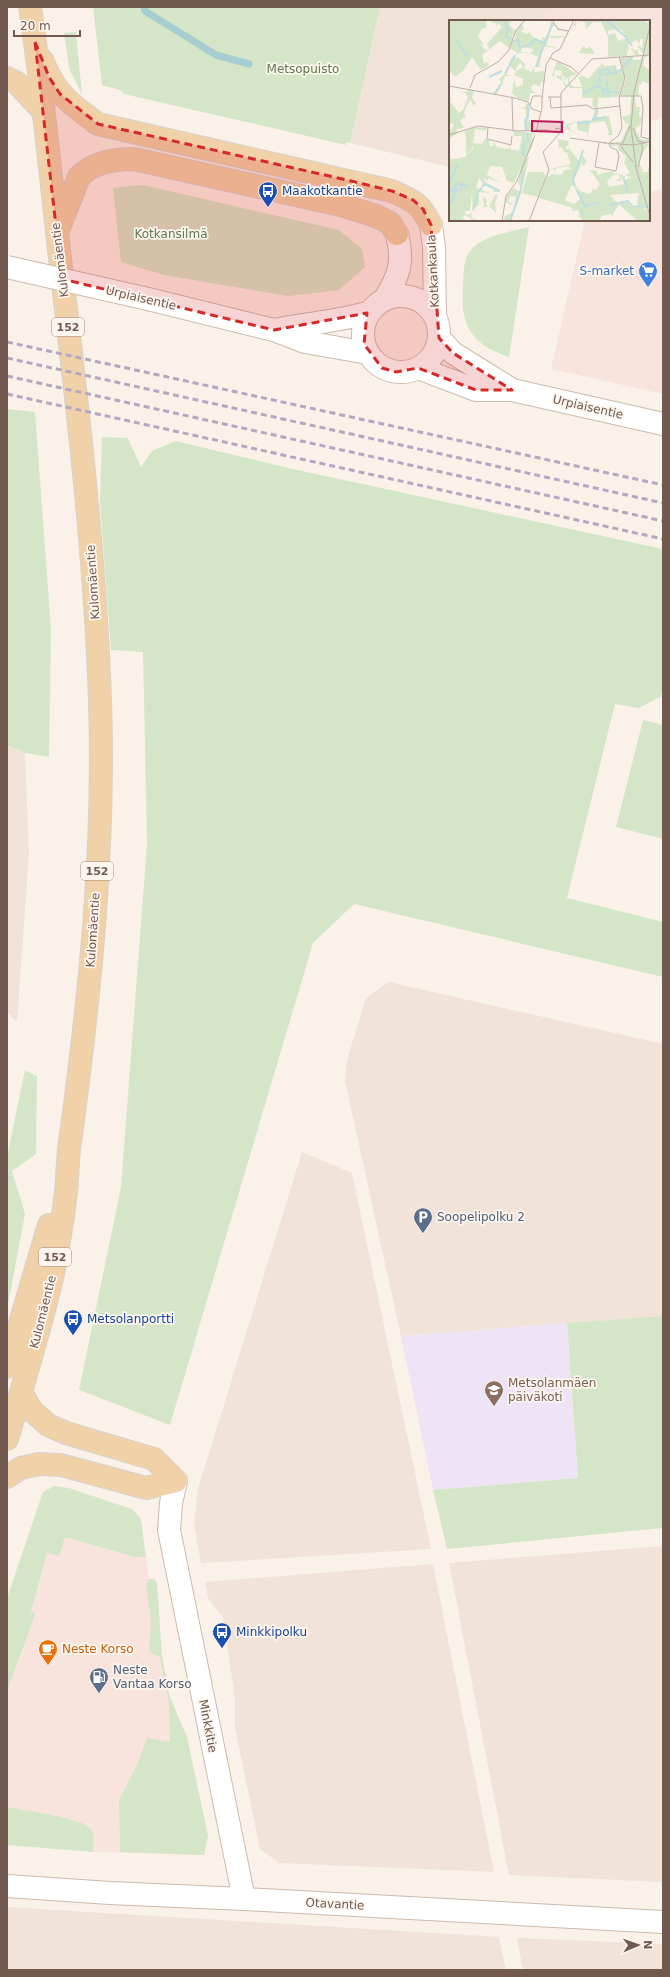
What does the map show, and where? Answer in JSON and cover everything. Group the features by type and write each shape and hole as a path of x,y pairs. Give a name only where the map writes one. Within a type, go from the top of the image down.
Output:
{"main road":[{"name":"Kulomäentie","path":"7,1439 33,1354 52,1276 65,1200 68,1159 80,1071 97,874 100,703 94,582 82,447 30,7"},
{"name":"Kotkankaula","path":"35,42 49,77 60,94 98,124 392,191 412,200 423,209 431,225 434,247 437,328"},
{"path":"7,78 17,83 43,111"},
{"path":"57,233 79,177 83,172 116,159 134,159 341,205 376,216 390,223 397,234 401,250 401,265 396,280 365,323 363,334 364,344 368,353 376,363 396,372 418,368 427,362 434,354 437,328"},
{"name":"Urpiaisentie","path":"7,267 148,299 274,330 305,342 368,353"},
{"name":"Urpiaisentie","path":"274,330 306,323 332,322 404,296 414,298 423,303 437,328 454,353 512,390"},
{"name":"Urpiaisentie","path":"418,368 476,390 512,390 663,424"},
{"name":"Kulomäentie","path":"7,1367 68,1159"},
{"path":"21,1392 32,1410 48,1425 66,1433 154,1459 176,1481"},
{"path":"7,1477 21,1468 39,1464 61,1465 146,1488 176,1481"},
{"name":"Minkkitie","path":"176,1481 171,1503 169,1530 244,1899"},
{"name":"Otavantie","path":"7,1886 110,1893 663,1922"}],"highlighted area":[{"path":"35,42 49,77 60,94 98,124 347,180 392,191 413,200 423,209 431,225 439,338 453,353 512,390 476,390 418,368 396,372 382,368 364,344 367,313 274,330 62,279"}],"shaded area":[{"path":"380,7 561,7 538,20 449,20 449,167 350,143"},
{"path":"561,7 663,7 663,118 650,122 650,20 538,20"},
{"path":"663,189 663,394 551,369 585,221 650,221 650,192"},
{"path":"7,745 25,753 29,854 17,1022 7,1012"},
{"path":"389,982 663,1044 663,1316 401,1336 345,1081 347,1060 366,998"},
{"path":"302,1152 352,1173 431,1549 201,1563 194,1525 198,1489"},
{"name":"Metsolanmäen päiväkoti","path":"567,1323 578,1478 433,1490 401,1336"},
{"path":"65,1537 134,1557 146,1557 149,1579 154,1579 157,1583 162,1656 169,1695 187,1737 208,1836 204,1855 93,1852 92,1832 89,1827 73,1820 7,1807 7,1691 36,1614 31,1612 47,1553"},
{"path":"663,1546 663,1882 509,1875 449,1563"},
{"path":"433,1564 494,1872 279,1863 260,1849 235,1728 235,1698 223,1618 208,1598 205,1582"},
{"path":"7,1907 499,1937 506,1970 7,1970"},
{"path":"517,1938 663,1944 663,1970 523,1970"}],"green space":[{"name":"Metsopuisto","path":"93,7 380,7 350,143 346,142 346,145 124,94 120,90 102,85"},
{"path":"76,32 82,95 69,68 64,33"},
{"name":"Kotkansilmä","path":"143,185 339,230 362,249 365,267 339,290 288,296 164,275 121,262 113,188"},
{"path":"529,227 509,357 495,352 485,346 476,339 470,330 463,310 462,297 464,266 470,251 482,241 497,235"},
{"path":"7,409 35,412 51,629 49,757 25,753 7,745"},
{"path":"102,437 128,438 141,467 152,451 176,441 293,469 663,549 663,691 660,697 639,708 615,704 567,898 663,922 663,977 354,904 313,943 170,1425 79,1390 121,1187 147,844 143,652 111,650 100,501"},
{"path":"643,720 663,725 663,839 616,827"},
{"path":"25,1070 37,1076 36,1154 12,1171 25,1214 7,1310 7,1157"},
{"path":"663,1316 663,1528 447,1549 433,1490 578,1478 567,1323"},
{"path":"54,1486 69,1488 132,1509 141,1519 146,1557 134,1557 65,1537 59,1556 47,1553 31,1612 36,1613 7,1691 7,1598 43,1492"},
{"path":"149,1579 154,1579 157,1583 162,1656 169,1695 187,1737 208,1836 204,1855 120,1852 119,1800 137,1765 147,1738 170,1742 169,1703 160,1657 149,1652 151,1621 146,1584"},
{"path":"7,1807 38,1812 85,1824 92,1830 93,1833 93,1852 7,1845"}],"waterway":[{"path":"144,7 145,11 216,55 249,64"}],"railway":[{"path":"7,342 663,485"},
{"path":"7,358 663,503"},
{"path":"7,376 663,521"},
{"path":"7,394 663,539"}],"place":[{"name":"Maakotkantie","path":"268,208"},
{"name":"S-market","path":"648,288"},
{"name":"Soopelipolku 2","path":"423,1234"},
{"name":"Metsolanportti","path":"73,1336"},
{"name":"Metsolanmäen päiväkoti","path":"494,1407"},
{"name":"Minkkipolku","path":"222,1649"},
{"name":"Neste Korso","path":"48,1666"},
{"name":"Neste Vantaa Korso","path":"99,1694"}]}
